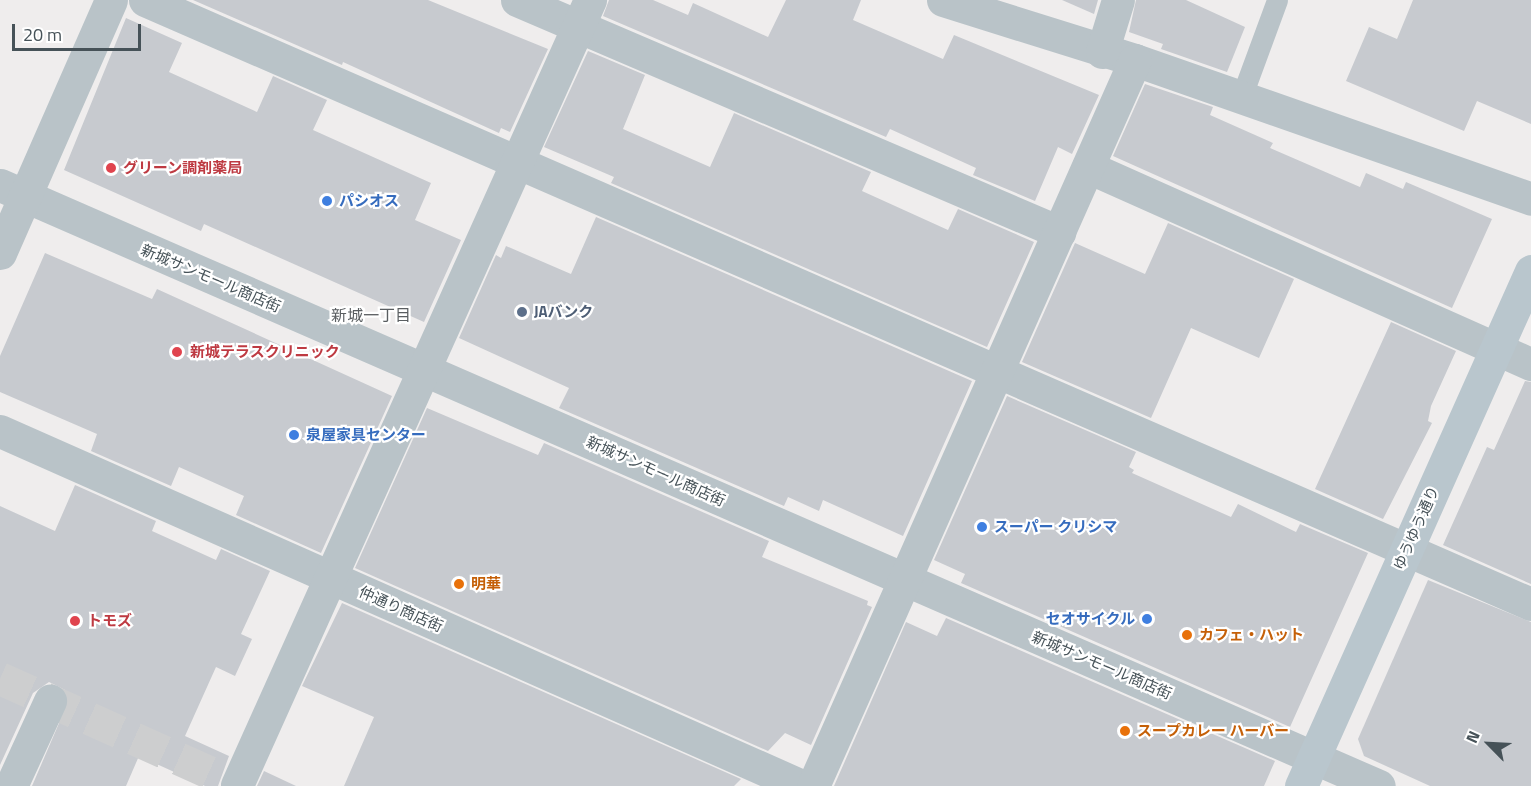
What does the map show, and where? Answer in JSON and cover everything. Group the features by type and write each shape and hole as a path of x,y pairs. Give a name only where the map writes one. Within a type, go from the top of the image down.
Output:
{"street":[{"path":"0,253 12,191 111,0"},
{"path":"145,0 515,164 999,370 1531,604"},
{"path":"518,0 584,14 1059,232"},
{"path":"943,0 1102,52 1135,60 1531,199"},
{"path":"1102,52 1118,0"},
{"path":"237,785 584,14"},
{"path":"813,786 907,581 1135,60"},
{"path":"1088,168 1531,364"},
{"name":"新城サンモール商店街","path":"12,191 907,581 1307,771 1379,786"},
{"name":"ゆうゆう通り","path":"1307,771 1531,271"},
{"name":"仲通り商店街","path":"0,431 802,786"},
{"path":"11,786 50,700"}],"lane":[{"path":"1241,98 1277,0"}],"building":[{"path":"193,0 428,0 548,49 510,132 501,128 499,133 343,62 342,65"},
{"path":"609,0 653,0 688,15 693,3 768,37 786,0 861,0 853,20 943,59 954,35 1099,95 1072,154 1058,147 1035,201 973,175 976,168 890,129 886,137 603,16"},
{"path":"1062,0 1098,0 1094,14"},
{"path":"1136,0 1186,0 1245,27 1227,72 1161,49 1163,44 1129,32"},
{"path":"1413,0 1531,0 1531,124 1477,101 1464,131 1346,81 1369,27 1397,39"},
{"path":"126,18 182,43 169,72 257,112 273,76 327,100 313,130 431,183 415,220 461,240 424,322 204,224 201,231 64,170"},
{"path":"588,51 645,75 623,129 710,167 734,113 871,172 862,191 948,230 958,209 1034,242 987,347 611,183 614,177 544,147"},
{"path":"1145,84 1213,107 1210,115 1273,143 1270,148 1360,187 1366,173 1403,189 1406,182 1492,219 1452,308 1113,156"},
{"path":"596,217 972,381 903,536 823,500 819,511 788,497 784,506 559,408 569,388 459,338 496,255 501,258 506,246 571,274"},
{"path":"1168,223 1294,279 1259,358 1191,328 1151,418 1022,362 1075,243 1145,274"},
{"path":"45,253 152,299 157,289 392,396 321,553 236,515 244,496 179,467 171,486 91,451 97,434 0,392 0,356"},
{"path":"1391,322 1456,351 1431,406 1428,421 1432,423 1383,519 1315,489"},
{"path":"1525,381 1531,382 1531,584 1443,545 1487,447 1494,450"},
{"path":"1007,396 1136,452 1129,467 1134,470 1132,473 1231,517 1238,504 1296,532 1300,524 1368,553 1290,727 961,583 965,574 934,560"},
{"path":"427,408 538,455 544,443 769,541 762,557 868,601 867,605 872,607 811,745 785,733 768,751 355,568"},
{"path":"75,485 156,521 152,531 216,560 221,549 270,571 241,634 252,639 235,676 216,667 185,736 229,756 218,786 205,786 139,756 126,786 32,786 69,700 65,690 49,682 33,693 0,765 0,506 55,531"},
{"path":"1428,580 1531,622 1531,786 1430,786 1364,756 1358,739"},
{"path":"342,603 741,779 734,786 344,786 374,717 302,686"},
{"path":"946,618 1275,761 1264,786 834,786 906,622 937,636"},
{"path":"264,771 296,786 257,786"}],"tunnel":[{"path":"0,678 240,786"}],"place":[{"name":"グリーン調剤薬局","path":"111,168"},
{"name":"パシオス","path":"327,201"},
{"name":"JAバンク","path":"522,312"},
{"name":"新城テラスクリニック","path":"177,352"},
{"name":"泉屋家具センター","path":"294,435"},
{"name":"スーパー クリシマ","path":"982,527"},
{"name":"明華","path":"459,584"},
{"name":"セオサイクル","path":"1147,619"},
{"name":"トモズ","path":"75,621"},
{"name":"カフェ・ハット","path":"1187,635"},
{"name":"スープカレー ハーバー","path":"1125,731"}],"district":[{"name":"新城一丁目","path":"371,315"}]}
